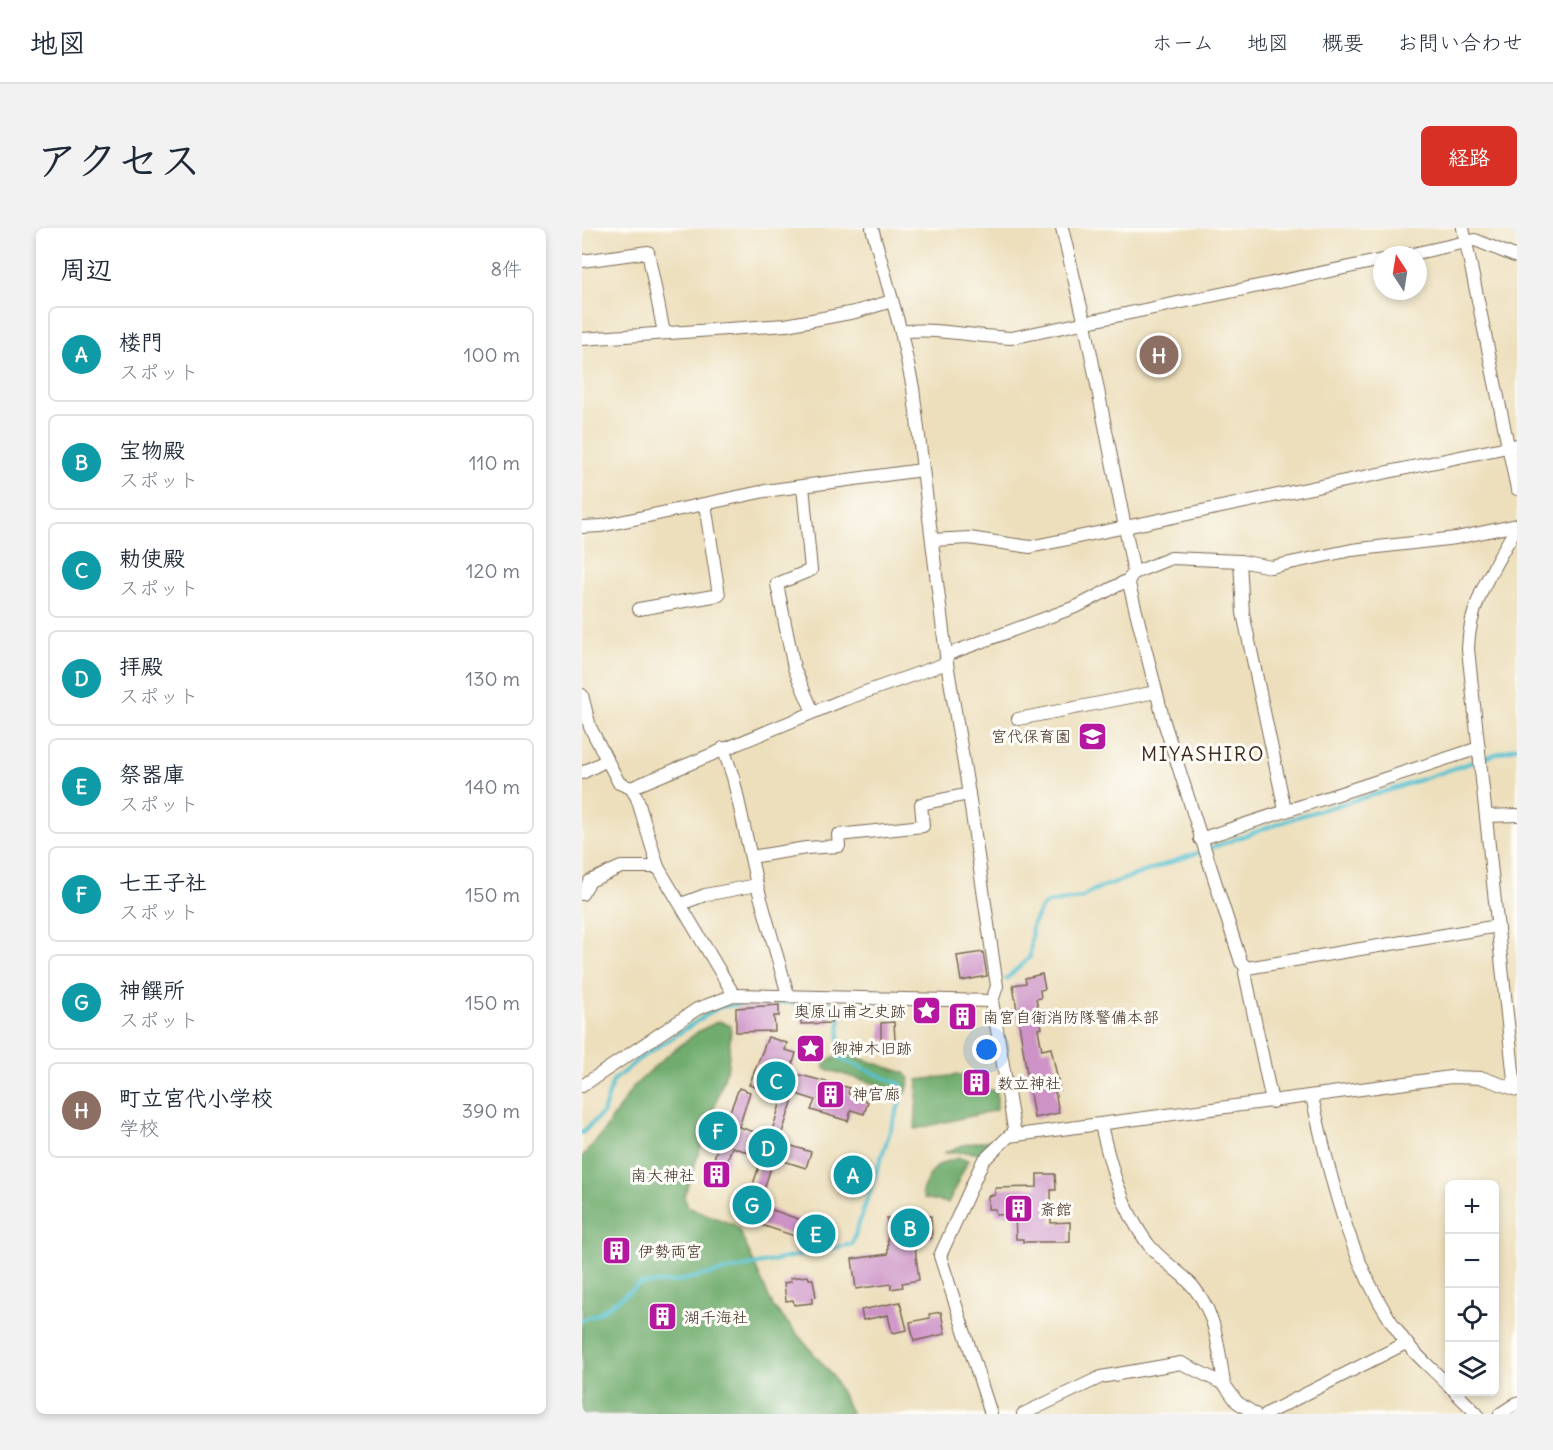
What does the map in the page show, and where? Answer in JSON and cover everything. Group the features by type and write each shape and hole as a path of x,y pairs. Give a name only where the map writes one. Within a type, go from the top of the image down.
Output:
{"street":[{"path":"872,228 901,332 913,388 947,659 997,986 992,1000 1015,1134"},
{"path":"1062,228 1085,324 1127,528 1131,577 1156,692 1202,846 1226,911 1241,962 1246,968 1245,973 1272,1102"},
{"path":"1463,228 1513,446 1517,489"},
{"path":"1427,251 1475,240 1517,257"},
{"path":"582,261 648,252 664,333"},
{"path":"901,332 922,329 977,337 1011,338 1373,262"},
{"path":"582,339 786,326 855,312 892,301"},
{"path":"932,540 969,538 1030,547 1513,446"},
{"path":"582,527 601,526 803,486 922,470"},
{"path":"803,486 811,570 777,584 794,668 813,712"},
{"path":"639,609 719,595 705,504"},
{"path":"582,695 586,728 619,783 631,788 723,748 1078,606 1171,558 1240,561 1271,567 1352,550 1456,538 1517,525 1474,603 1468,625 1468,649 1516,1089 1484,1078 1451,1077 1009,1136 983,1161 940,1256 991,1414"},
{"path":"1240,561 1243,613 1285,810"},
{"path":"1018,718 1156,692"},
{"path":"723,748 757,885 788,995"},
{"path":"1202,846 1285,810 1480,757"},
{"path":"582,773 607,760"},
{"path":"631,788 658,867 734,995"},
{"path":"751,857 806,848 839,846 838,835 924,826 921,804 969,794"},
{"path":"1487,816 1517,814"},
{"path":"582,894 590,881 621,867 658,867"},
{"path":"681,904 705,895 757,885"},
{"path":"1246,968 1498,926"},
{"path":"582,1086 697,1009 734,995 992,1000"},
{"path":"1312,1097 1346,1230 1362,1271 1386,1314 1406,1343 1445,1382"},
{"path":"1101,1125 1116,1186 1148,1244 1192,1285 1209,1308 1215,1325 1224,1384 1237,1402 1255,1414"},
{"path":"1266,1414 1406,1343"},
{"path":"1023,1414 1101,1377 1169,1364 1181,1363 1224,1384"},
{"path":"1459,1396 1477,1414"},
{"path":"1500,1414 1517,1403"}],"green space":[{"path":"719,1021 731,1026 728,1066 684,1197 688,1207 734,1225 739,1230 773,1306 832,1375 852,1414 582,1414 582,1157 602,1134 633,1087 664,1058 699,1031"},
{"path":"850,1051 862,1059 905,1073 910,1079 906,1093 825,1069 824,1064"},
{"path":"983,1072 987,1090 997,1090 997,1110 915,1129 918,1080"},
{"path":"1002,1138 982,1154 944,1153 963,1145"},
{"path":"959,1158 968,1160 948,1203 924,1198 923,1189 934,1169 947,1161"}],"building":[{"path":"983,952 987,976 961,981 957,956"},
{"path":"1042,974 1045,989 1040,990 1041,998 1036,999 1042,1028 1038,1029 1042,1050 1051,1048 1060,1090 1055,1091 1059,1113 1034,1118 1013,985 1026,983 1025,978"},
{"path":"779,1005 779,1016 774,1016 775,1031 736,1032 736,1008"},
{"path":"801,1011 831,1011 831,1023 801,1024"},
{"path":"894,1022 895,1040 881,1040 881,1023"},
{"path":"768,1037 787,1043 785,1050 796,1053 792,1067 781,1070 850,1088 848,1093 852,1097 868,1102 864,1114 851,1110 848,1121 811,1110 815,1100 796,1094 793,1099 779,1142 811,1152 806,1168 774,1158 759,1205 823,1228 821,1241 805,1236 804,1239 755,1223 757,1217 744,1212 762,1157 732,1147 720,1182 709,1178 719,1140 712,1139 718,1122 725,1124 739,1088 750,1092 739,1127 770,1137 783,1095 749,1085"},
{"path":"847,1156 869,1164 860,1192 837,1185"},
{"name":"斎館","path":"1037,1174 1055,1174 1056,1190 1051,1190 1051,1223 1070,1222 1070,1242 1023,1242 1023,1239 1016,1239 1015,1214 996,1215 995,1209 988,1209 988,1196 995,1195 995,1188 1037,1187"},
{"path":"931,1216 932,1238 914,1239 919,1280 902,1283 903,1287 891,1289 891,1284 856,1289 852,1259 888,1254 887,1218"},
{"path":"808,1276 809,1279 813,1279 816,1297 812,1298 812,1303 794,1305 793,1300 786,1301 784,1283 791,1282 790,1278"},
{"path":"900,1302 907,1330 892,1333 888,1315 863,1320 861,1310"},
{"path":"941,1312 945,1334 914,1341 910,1322 930,1318 929,1314"}],"waterway":[{"path":"1006,979 1030,957 1032,925 1041,908 1047,903 1081,898 1094,890 1300,816 1390,790 1517,747"},
{"path":"582,1133 603,1113 613,1081 639,1059 719,1007 756,1002 843,1004"},
{"path":"582,1320 599,1313 640,1284 673,1282 852,1244 903,1093 900,1084 841,1059 840,1004"}],"place":[{"name":"町立宮代小学校","path":"1159,355"},
{"name":"宮代保育園","path":"1092,736"},
{"name":"奥原山甫之史跡","path":"927,1011"},
{"name":"南宮自衛消防隊警備本部","path":"962,1017"},
{"name":"御神木旧跡","path":"811,1048"},
{"name":"勅使殿","path":"776,1081"},
{"name":"数立神社","path":"976,1083"},
{"name":"神官廊","path":"831,1094"},
{"name":"七王子社","path":"718,1131"},
{"name":"拝殿","path":"768,1148"},
{"name":"南大神社","path":"716,1175"},
{"name":"楼門","path":"853,1175"},
{"name":"神饌所","path":"752,1205"},
{"name":"斎館","path":"1019,1209"},
{"name":"宝物殿","path":"910,1228"},
{"name":"祭器庫","path":"816,1234"},
{"name":"伊勢両宮","path":"617,1251"},
{"name":"湖千海社","path":"663,1317"}],"district":[{"name":"MIYASHIRO","path":"1203,754"}]}
